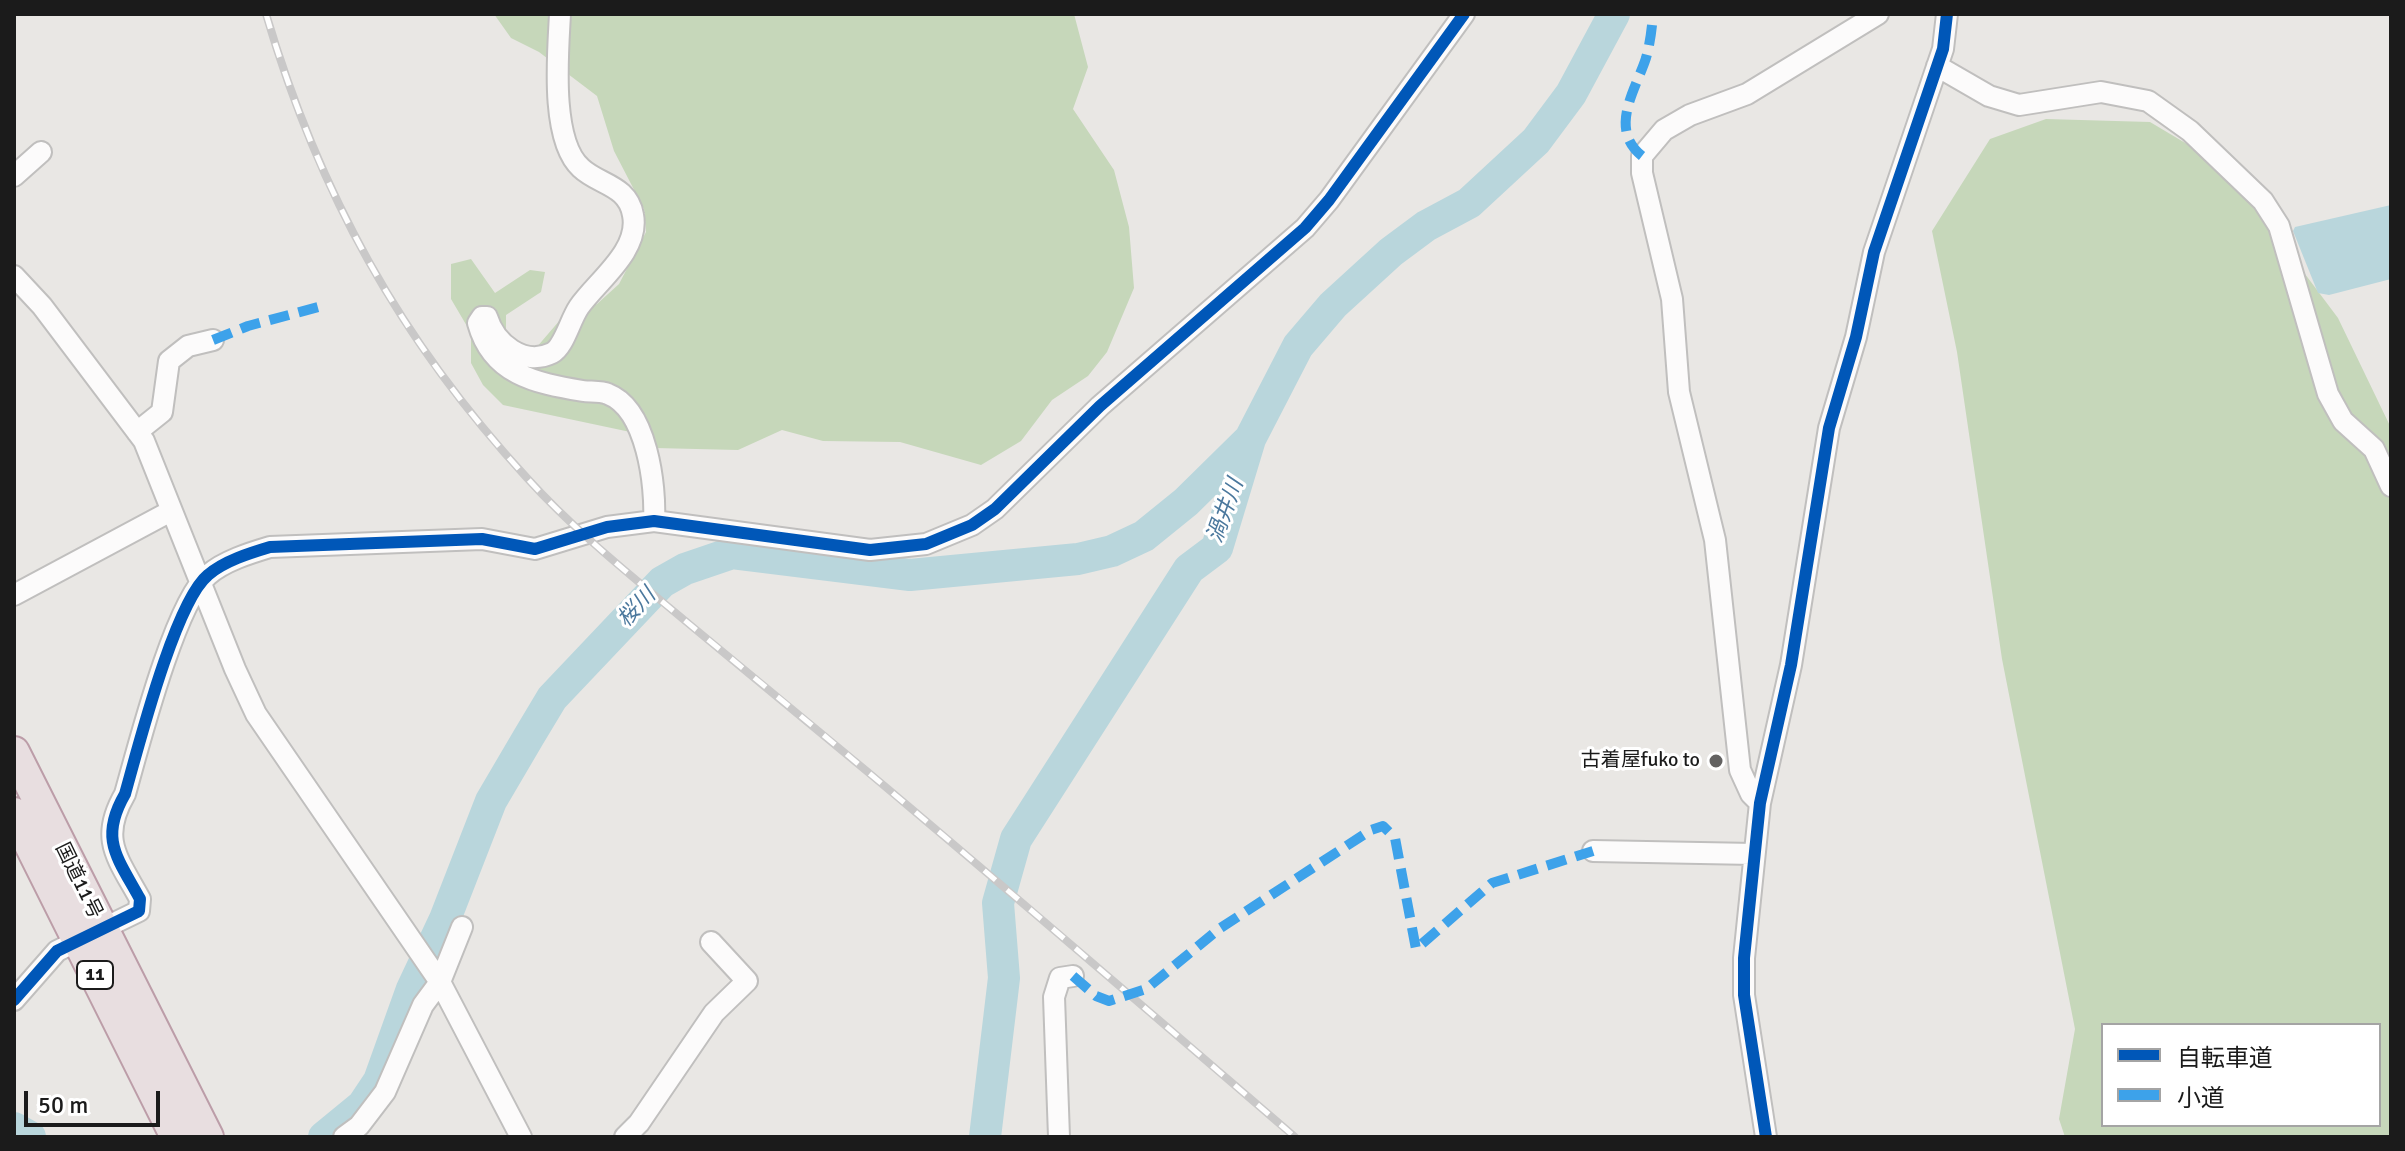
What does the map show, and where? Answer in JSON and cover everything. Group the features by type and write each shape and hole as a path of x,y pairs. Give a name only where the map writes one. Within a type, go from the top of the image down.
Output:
{"highway":[{"name":"国道11号","path":"14,752 176,1137"},
{"name":"国道11号","path":"14,813 90,934 208,1137"}],"street":[{"path":"560,14 559,103 569,152 581,169 612,184 628,200 634,217 632,230 619,259 581,303 566,328 563,344 553,353 536,357 506,349 491,330 487,317 482,317 478,323 482,341 499,365 523,376 607,393 625,409 647,451 655,500 654,521"},
{"path":"14,1000 57,951 139,911 140,899 109,832 114,813 125,794 166,659 188,604 200,585 217,570 270,547 482,539 535,549 607,527 654,521 870,550 926,544 972,525 995,509 1100,406 1305,228 1329,200 1464,14"},
{"path":"1760,803 1751,794 1740,770 1715,540 1679,392 1672,299 1642,173 1642,156 1652,142 1676,123 1747,94 1878,14"},
{"path":"1766,1137 1744,995 1760,803 1791,665 1829,428 1856,337 1874,252 1937,66 1947,14"},
{"path":"1937,66 1989,96 2019,105 2101,92 2148,101 2190,131 2263,201 2279,226 2328,394 2343,421 2374,449 2391,486"},
{"path":"14,176 41,152"},
{"path":"14,276 42,306 144,441 200,585 256,714 437,978 521,1137"},
{"path":"137,432 162,412 169,361 188,346 213,340"},
{"path":"14,595 171,511"},
{"path":"1593,851 1754,854"},
{"path":"344,1137 359,1126 385,1092 462,927"},
{"path":"625,1137 639,1123 714,1013 747,981 711,942"},
{"path":"1059,1137 1054,997 1060,978 1073,976"}],"green space":[{"path":"494,14 1074,14 1088,67 1073,109 1114,170 1129,227 1134,288 1107,352 1088,376 1052,400 1021,441 981,465 900,442 823,441 782,430 738,450 655,448 635,433 503,405 483,385 471,363 471,333 451,299 451,264 471,259 495,293 530,270 545,272 541,292 506,315 506,330 520,347 536,348 560,320 597,304 619,284 646,232 644,209 614,151 597,96 539,52 511,38"},
{"path":"2046,119 2150,122 2224,166 2338,318 2391,428 2391,1137 2065,1137 2059,1119 2075,1029 2002,659 1957,352 1932,231 1990,139"}],"water":[{"path":"2391,205 2391,279 2329,295 2318,293 2293,231 2295,227"}],"waterway":[{"name":"渦井川","path":"985,1137 1004,978 998,903 1016,839 1189,569 1217,548 1250,439 1298,346 1333,305 1391,252 1426,226 1469,203 1536,141 1571,94 1614,14"},
{"name":"桜川","path":"324,1137 363,1105 379,1081 412,989 445,919 491,801 552,698 662,582 685,569 732,553 910,575 1078,559 1112,551 1144,536 1186,502 1248,441"},
{"path":"14,1128 30,1137"}],"railway":[{"path":"266,14 311,143 369,261 440,372 481,426 527,478 622,568 923,818 1295,1137"}],"marked path":[{"path":"1642,156 1632,145 1626,121 1631,96 1647,53 1653,14"},
{"path":"213,340 248,326 322,306"},
{"path":"1073,976 1096,996 1109,1001 1146,989 1219,929 1371,830 1383,826 1395,838 1416,949 1492,883 1593,851"}],"cycle path":[{"path":"14,1000 57,951 139,911 140,899 114,848 113,823 125,794 171,644 195,590 214,570 270,547 482,539 535,549 607,527 654,521 870,550 926,544 972,525 995,509 1100,406 1305,228 1329,200 1464,14"},
{"path":"1766,1137 1744,995 1744,958 1760,803 1791,665 1829,428 1856,337 1874,252 1943,49 1947,14"}],"place":[{"name":"古着屋fuko to","path":"1716,761"}]}
